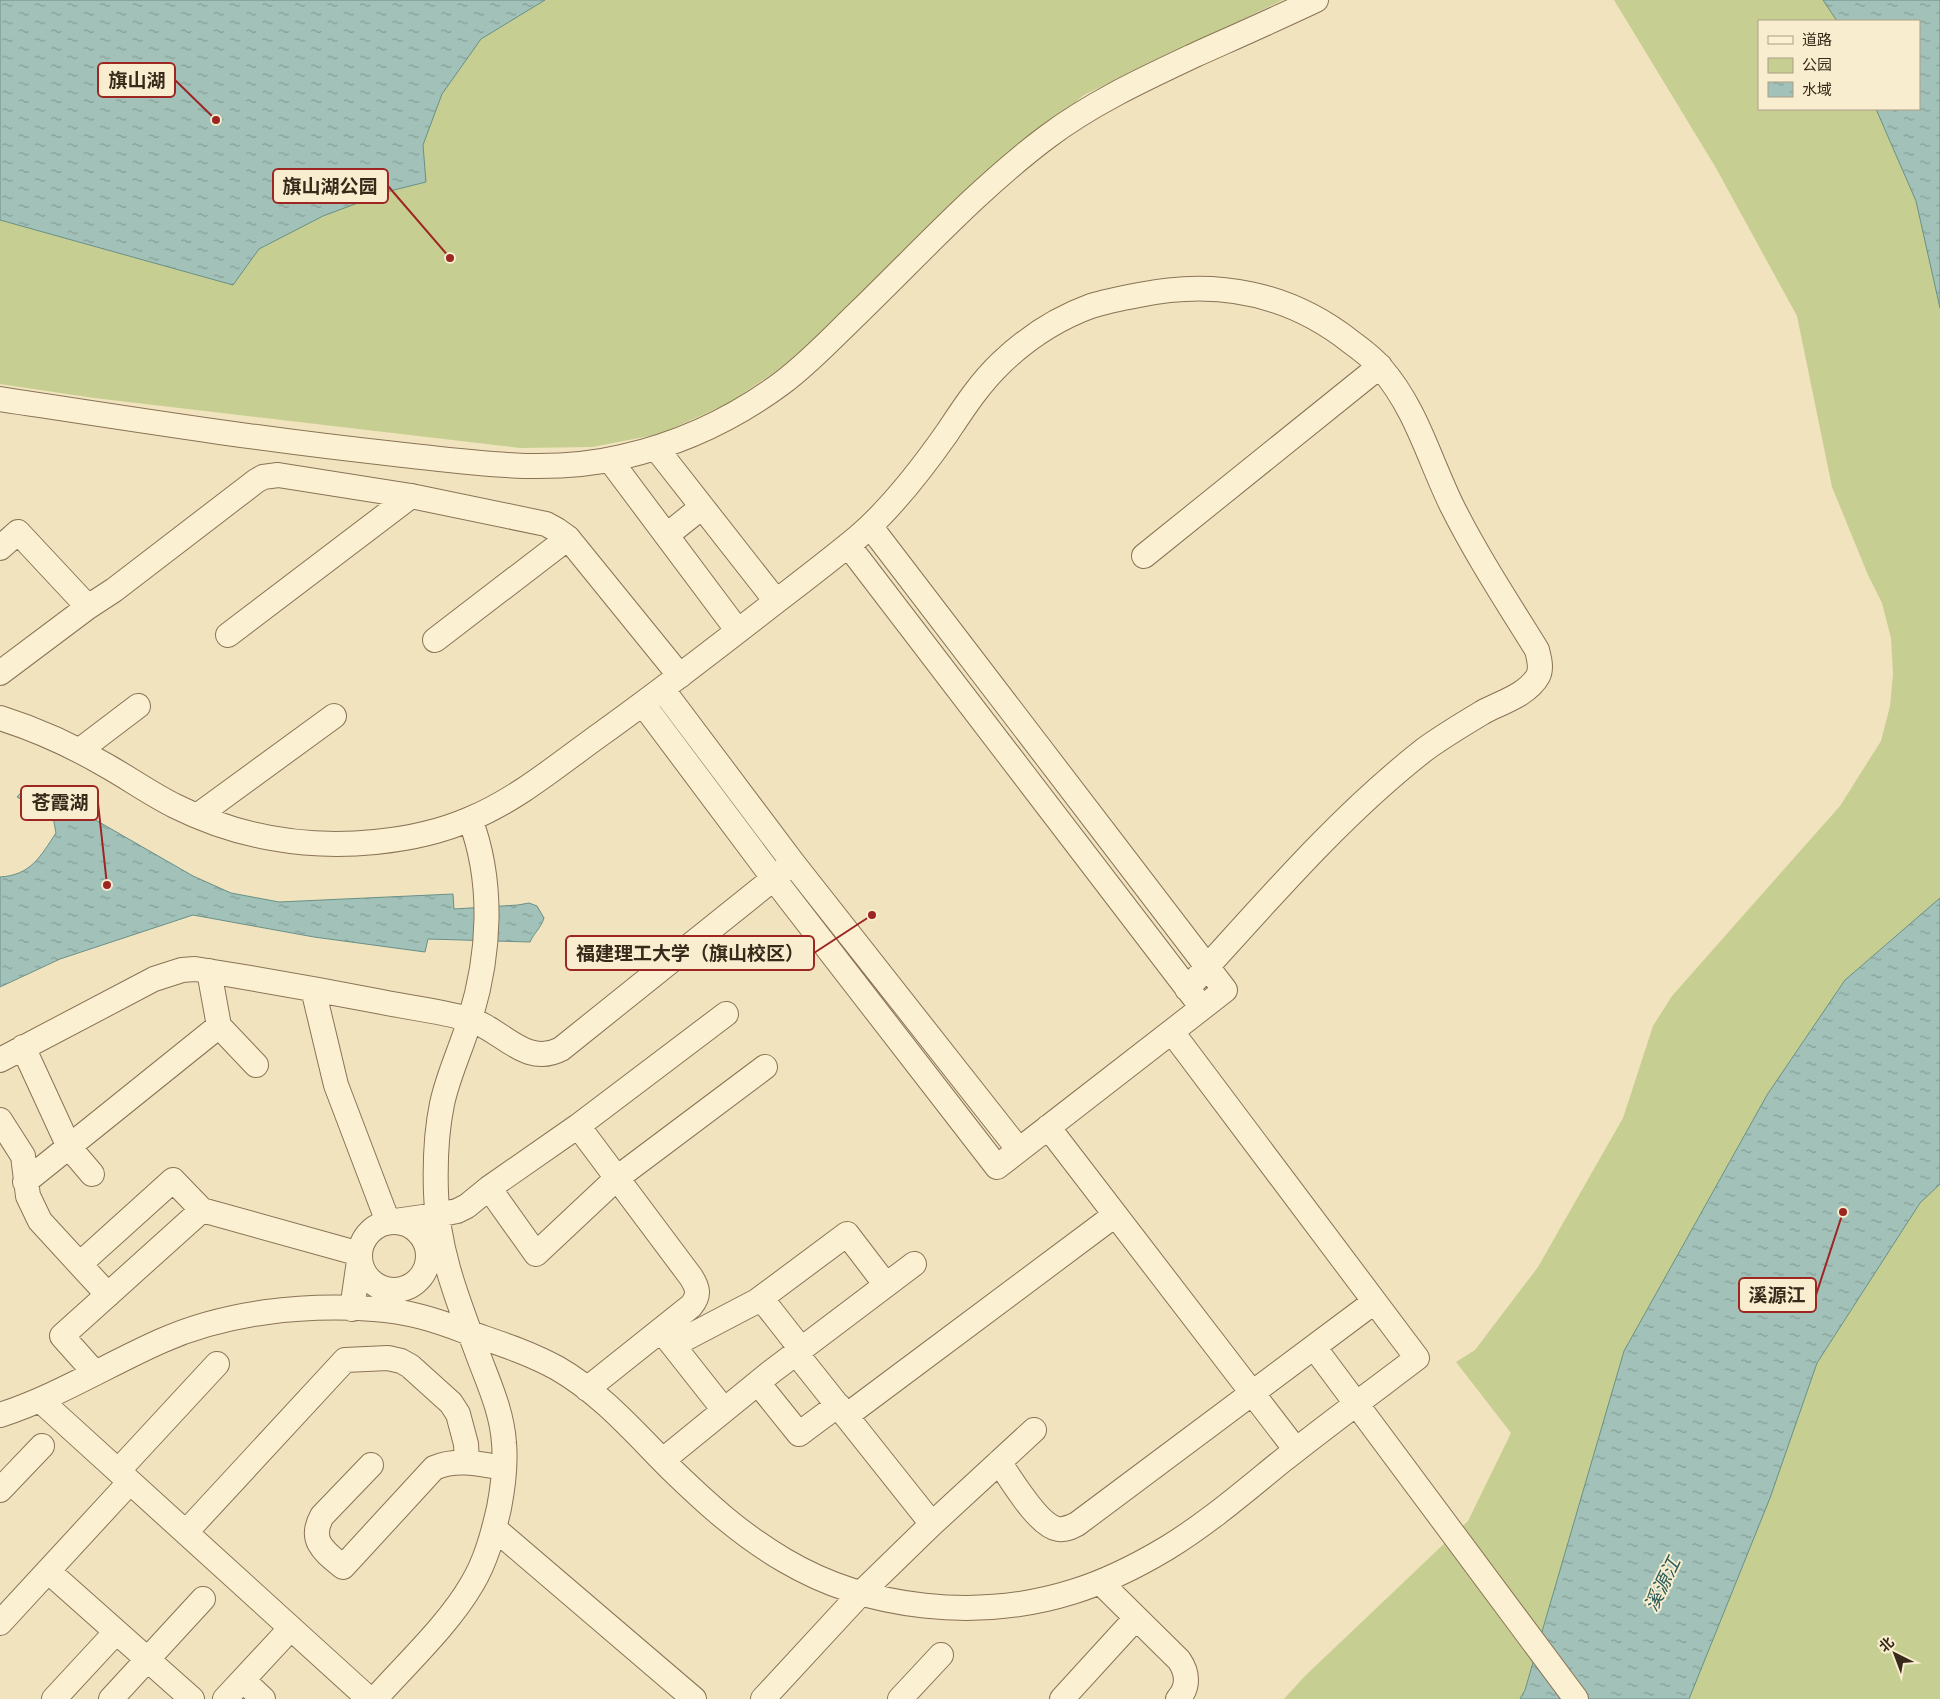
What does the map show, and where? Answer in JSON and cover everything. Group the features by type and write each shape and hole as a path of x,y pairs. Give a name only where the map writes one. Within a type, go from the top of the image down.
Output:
{"street":[{"path":"0,399 309,445 504,466 562,467 610,460 656,448 704,429 782,383 824,346 999,176 1071,120 1096,104 1150,76 1316,0"},
{"path":"0,718 36,730 80,750 154,795 197,816 231,828 276,840 323,844 377,842 421,834 470,819 512,797 643,704 848,545 870,526 910,481 975,393 999,365 1032,338 1052,325 1090,307 1165,290 1193,287 1228,289 1257,295 1313,316 1342,334 1380,366 1397,388 1414,416 1450,503 1537,650 1540,662 1539,674 1532,684 1522,692 1484,712 1429,747 1382,784 1324,840 1187,989"},
{"path":"1144,556 1380,366"},
{"path":"656,448 776,601"},
{"path":"610,460 738,631"},
{"path":"0,673 114,590 263,477 289,476 411,496 534,520 557,530 568,538 671,683 794,863 1018,1150"},
{"path":"228,635 411,496"},
{"path":"667,535 702,507"},
{"path":"643,704 774,879 997,1167 1172,1032 1225,990 870,526"},
{"path":"0,548 18,532 88,608"},
{"path":"435,640 568,538"},
{"path":"848,545 1202,1008"},
{"path":"80,750 138,706"},
{"path":"197,816 334,716"},
{"path":"375,1699 460,1603 474,1582 485,1557 494,1528 502,1488 504,1442 495,1400 444,1258 437,1215 436,1150 442,1105 447,1084 470,1019 484,960 486,923 482,866 470,819"},
{"path":"0,1060 23,1046 168,973 195,969 470,1019 524,1050 534,1054 551,1054 561,1049 794,863"},
{"path":"210,971 219,1026 256,1065"},
{"path":"313,989 336,1085 388,1222"},
{"path":"352,1308 362,1244 368,1234 378,1226 388,1222 457,1211 467,1206 489,1188 578,1126 726,1014"},
{"path":"26,1182 219,1026"},
{"path":"0,1415 40,1400 180,1333 230,1318 278,1311 371,1308 417,1315 440,1321 533,1356 560,1370 587,1390 624,1422 736,1528 763,1547 811,1574 861,1593 928,1605 962,1608 992,1607 1046,1599 1100,1582 1161,1552 1202,1525 1296,1450 1417,1358 1172,1032"},
{"path":"23,1046 69,1147 92,1174"},
{"path":"489,1188 536,1254 617,1178 765,1067"},
{"path":"0,1120 23,1156 28,1196 40,1221 108,1295"},
{"path":"578,1126 696,1285 698,1293 696,1300 667,1338"},
{"path":"1048,1127 1251,1394 1296,1450"},
{"path":"80,1264 173,1180 202,1210 360,1254"},
{"path":"95,1373 62,1336 202,1210"},
{"path":"758,1382 798,1434 842,1411 1115,1215"},
{"path":"360,1254 366,1275 382,1288 393,1290 403,1288 413,1284 421,1276 426,1267 428,1256 426,1244 420,1234 412,1226 400,1222 388,1222"},
{"path":"587,1390 667,1338 761,1298 847,1234 886,1285"},
{"path":"663,1460 758,1382 914,1264"},
{"path":"761,1298 842,1411 932,1524"},
{"path":"999,1462 1044,1522 1059,1529 1068,1529 1374,1302"},
{"path":"667,1338 724,1410"},
{"path":"1314,1347 1576,1699"},
{"path":"186,1532 345,1360 388,1358 401,1361 410,1366 451,1403 458,1414 466,1444 467,1462"},
{"path":"1,1619 48,1571 217,1364"},
{"path":"40,1400 369,1699"},
{"path":"763,1699 861,1593 932,1524 1034,1430"},
{"path":"0,1490 42,1446"},
{"path":"371,1465 322,1516 318,1524 316,1534 319,1543 343,1567 428,1473 452,1462 467,1462 504,1468"},
{"path":"494,1528 694,1699"},
{"path":"48,1571 192,1699"},
{"path":"1100,1582 1174,1654 1185,1668 1186,1687 1178,1699"},
{"path":"111,1699 203,1600"},
{"path":"1062,1699 1136,1618"},
{"path":"225,1699 291,1628"},
{"path":"54,1699 116,1632"},
{"path":"900,1699 941,1655"},
{"path":"243,1680 263,1699"}],"green space":[{"path":"0,0 1283,0 1084,95 999,165 802,351 731,402 660,434 592,447 520,448 94,398 0,384"},
{"path":"1614,0 1940,0 1940,1699 1284,1699 1305,1676 1468,1521 1511,1433 1456,1362 1475,1350 1538,1267 1623,1118 1653,1026 1672,996 1840,806 1881,741 1890,706 1893,674 1891,638 1882,603 1868,575 1832,487 1797,316 1716,168"}],"water":[{"path":"0,0 545,0 481,39 442,94 423,145 426,182 390,191 323,216 259,249 233,285 0,220"},
{"path":"1823,0 1940,0 1940,308 1916,201 1876,110 1920,110 1920,20 1836,20"},
{"path":"26,787 66,803 193,876 231,893 279,902 453,894 454,909 529,903 537,906 544,918 530,942 428,939 425,952 314,937 193,915 60,959 0,987 0,877 11,876 27,869 39,857 56,833 53,817 17,797"},
{"path":"1940,898 1940,1184 1920,1203 1817,1363 1770,1498 1689,1699 1520,1699 1525,1690 1624,1351 1767,1095 1845,980"}],"place":[{"name":"旗山湖","path":"216,120"},
{"name":"旗山湖公园","path":"450,258"},
{"name":"苍霞湖","path":"107,885"},
{"name":"福建理工大学（旗山校区）","path":"872,915"},
{"name":"溪源江","path":"1843,1212"}]}
